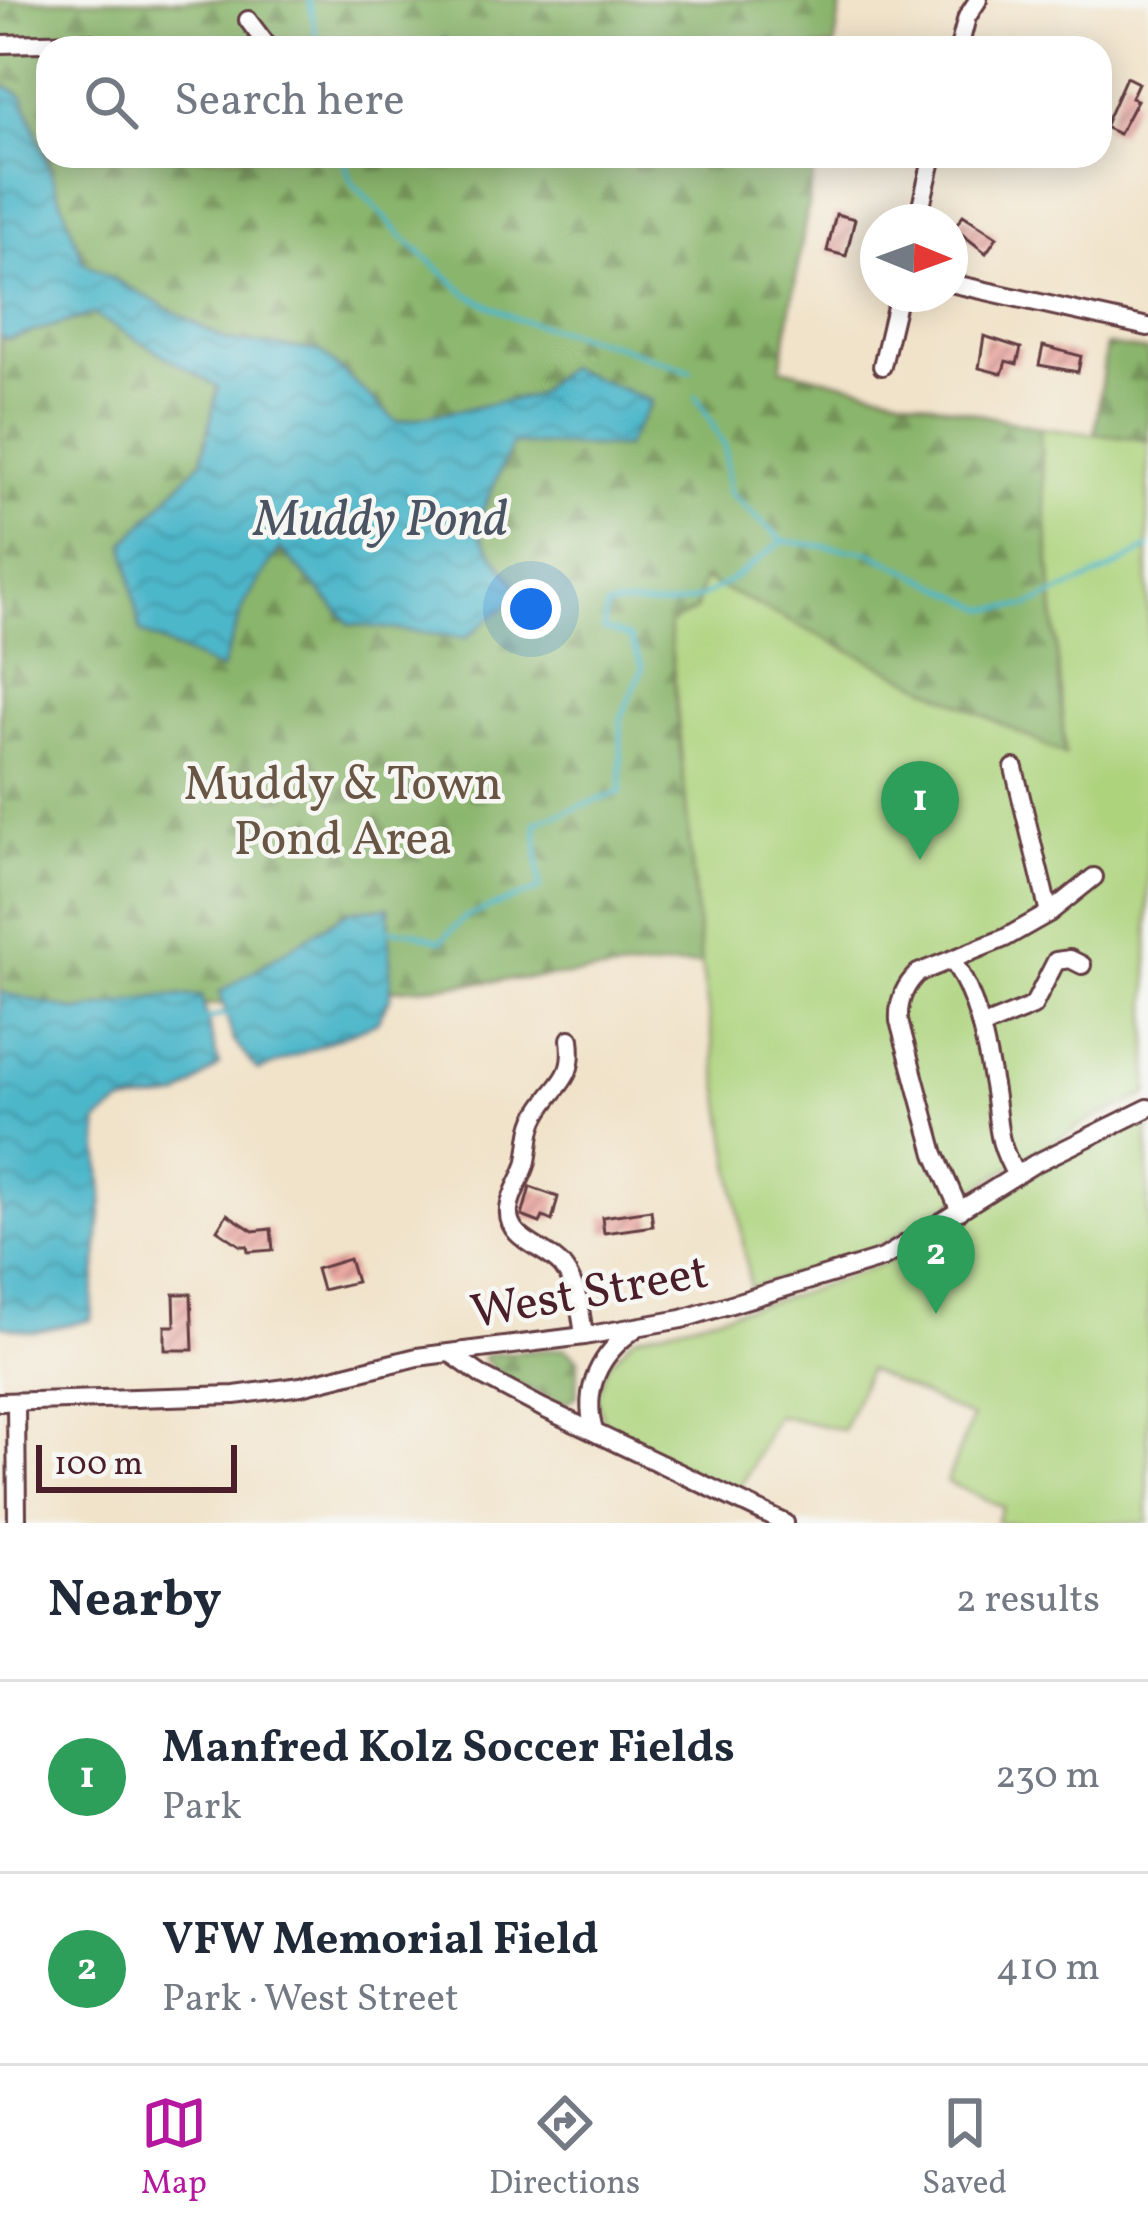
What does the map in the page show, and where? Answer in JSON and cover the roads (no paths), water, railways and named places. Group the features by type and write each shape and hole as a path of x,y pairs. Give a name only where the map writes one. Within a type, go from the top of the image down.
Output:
{"street":[{"path":"962,36 978,0"},
{"path":"248,20 259,36"},
{"path":"0,44 36,43"},
{"path":"921,204 930,168"},
{"path":"968,287 1147,323"},
{"path":"882,366 895,312"},
{"path":"1014,767 1049,914"},
{"path":"960,1211 935,1154 898,1019 910,981 920,972 1005,938 1049,914 1094,877"},
{"path":"981,1027 1033,1006 1056,961 1070,959 1082,965"},
{"path":"952,960 972,997 981,1027 994,1088 998,1138 1016,1175"},
{"path":"570,1039 570,1070 530,1130 528,1159 509,1210 511,1226 525,1241 546,1251 571,1280 584,1336"},
{"name":"West Street","path":"8,1402 235,1395 301,1386 417,1357 636,1328 758,1298 901,1249 1016,1175 1148,1108"},
{"path":"594,1431 590,1403 594,1378 607,1354 636,1328"},
{"path":"450,1353 484,1377 785,1523"},
{"path":"8,1402 17,1523"}],"water":[{"name":"Muddy Pond","path":"0,82 23,96 36,132 36,168 49,168 84,263 226,340 320,351 397,422 533,396 566,367 652,401 625,447 512,444 475,528 521,593 466,638 350,624 280,548 245,603 221,670 140,632 125,543 202,460 218,387 93,314 9,339 0,337"},
{"path":"389,907 391,996 377,1022 258,1071 233,1040 220,992 349,911"},
{"path":"0,992 78,1011 163,996 201,996 219,1065 179,1097 121,1104 97,1123 103,1194 91,1320 32,1332 0,1325"}],"waterway":[{"path":"309,0 316,36"},
{"path":"346,168 351,181 404,238 467,294 516,319 691,371"},
{"path":"696,396 725,447 728,492 783,541 869,552 987,609 1028,606 1148,548"},
{"path":"384,930 411,931 441,941 465,917 540,889 536,822 621,792 621,718 643,668 630,638 603,629 606,608 664,606 697,598 728,582 783,541"},
{"path":"204,1020 228,1013"}],"place":[{"name":"Manfred Kolz Soccer Fields","path":"920,860"},
{"name":"VFW Memorial Field","path":"936,1314"}],"park label":[{"name":"Muddy & Town Pond Area","path":"343,810"}]}
